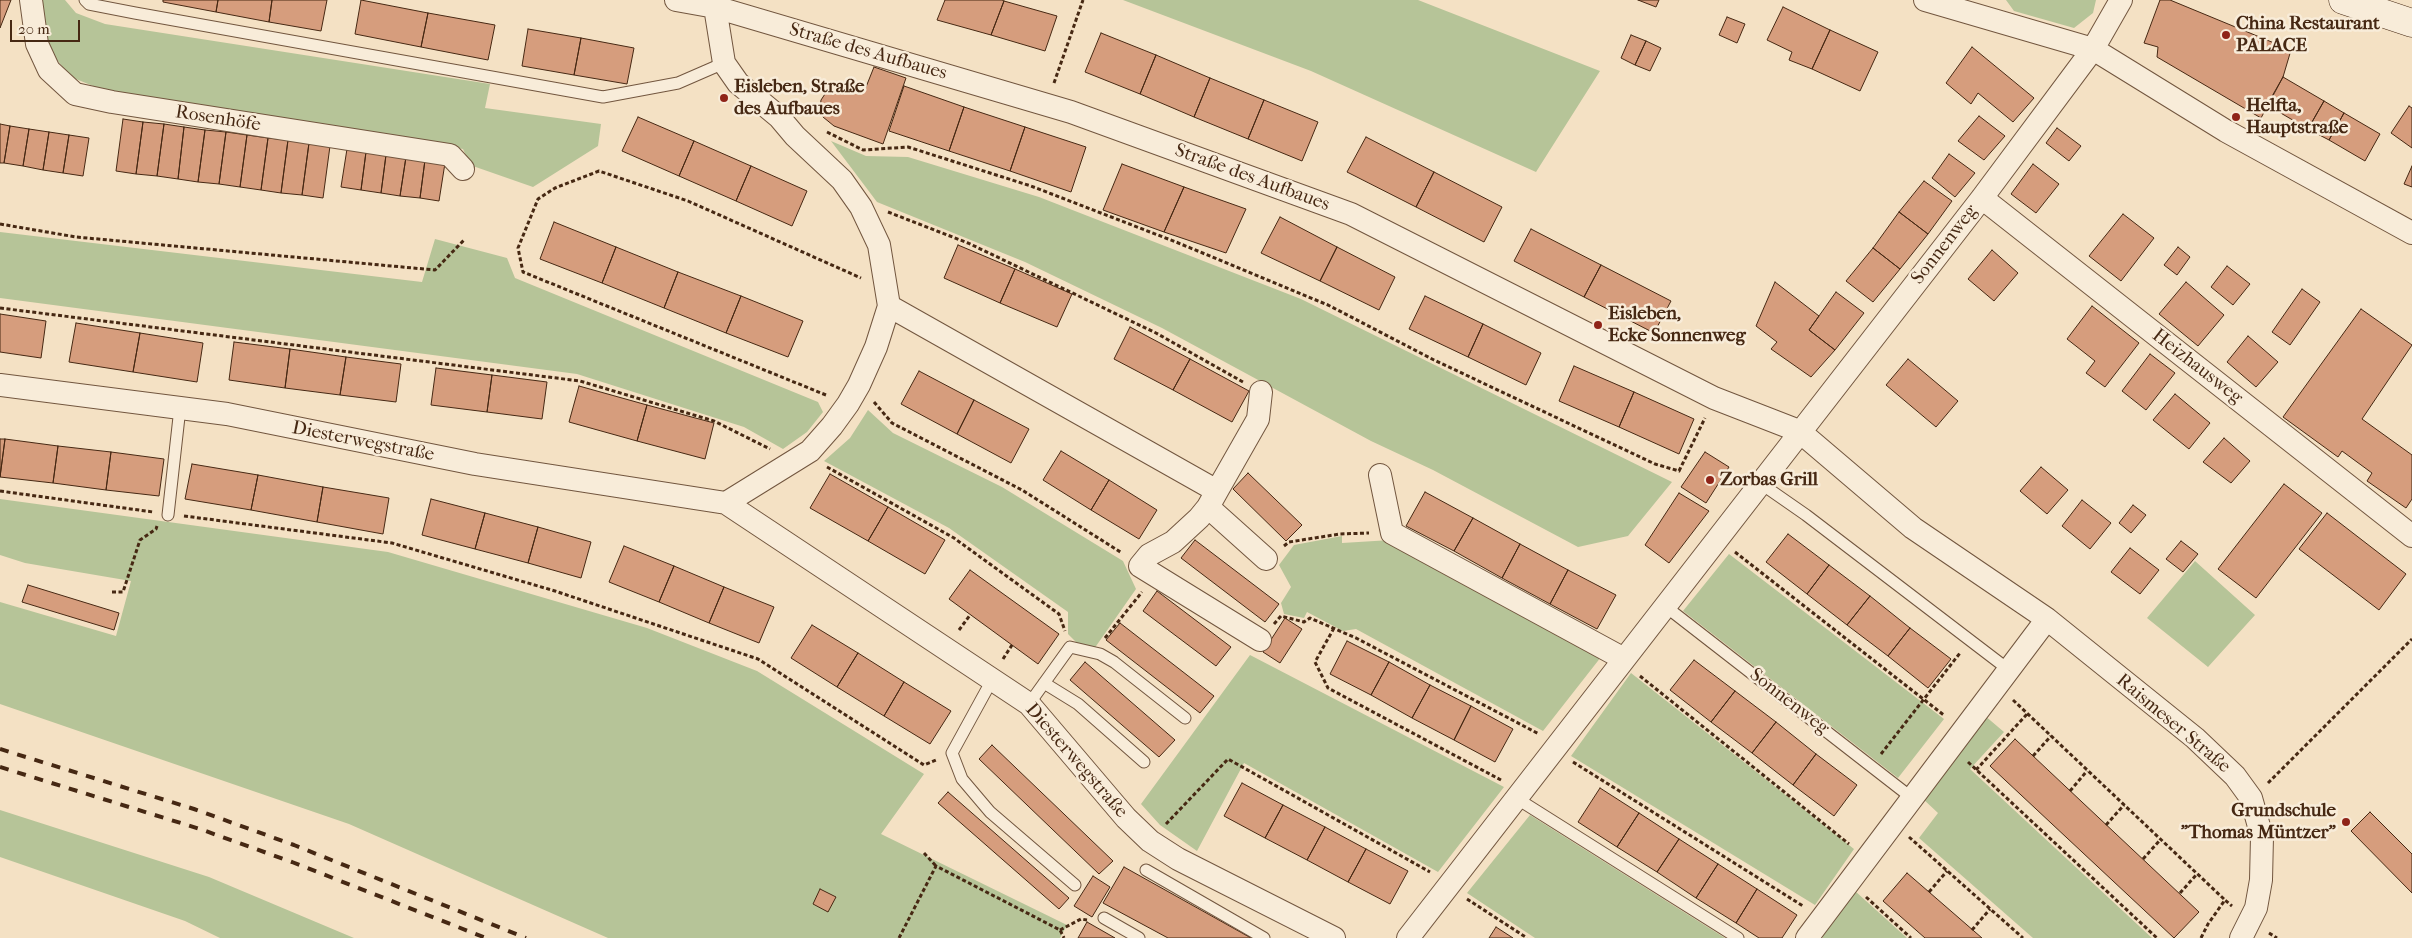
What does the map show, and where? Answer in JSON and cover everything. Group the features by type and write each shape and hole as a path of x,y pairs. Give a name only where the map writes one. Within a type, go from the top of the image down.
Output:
{"main road":[{"path":"2343,0 2412,22"}],"street":[{"name":"Rosenhöfe","path":"31,0 38,44 49,70 75,94 112,102 450,155 463,169"},
{"name":"Straße des Aufbaues","path":"676,0 715,7 1046,104 1351,214 1714,398 1800,431"},
{"path":"1925,0 2093,49 2226,130 2412,234"},
{"name":"Sonnenweg","path":"1408,938 1982,198 2093,49 2121,0"},
{"path":"715,7 724,63 738,83 779,117 842,180 861,207 879,245 888,298 876,347 848,404 821,438 804,454 726,503"},
{"name":"Heizhausweg","path":"1982,198 2412,536"},
{"path":"888,298 1212,499 1266,559"},
{"name":"Diesterwegstraße","path":"0,385 227,414 475,464 726,503 1029,704 1126,818 1150,841 1178,859 1334,938"},
{"path":"1260,640 1148,571 1149,555 1173,542 1199,518 1212,499 1258,419 1261,392"},
{"name":"Raismeser Straße","path":"1800,431 1913,528 2047,619 2195,738 2235,776 2251,798 2262,837 2261,880 2256,908 2245,930"},
{"path":"1380,475 1392,533 1623,660"},
{"path":"1807,938 2047,619"}],"lane":[{"path":"85,0 89,4 135,14 603,97 678,83 724,63"},
{"path":"163,514 180,408"},
{"path":"1760,483 1806,515 1970,640 2003,678"},
{"name":"Sonnenweg","path":"1665,606 1912,798"},
{"path":"1029,704 1070,647 1100,654 1114,662 1185,718"},
{"path":"992,680 952,753 962,778 990,812 1075,886"},
{"path":"1044,683 1078,704 1144,762"},
{"path":"1519,795 1738,938"},
{"path":"1146,870 1264,938"},
{"path":"1104,918 1139,938"}],"path":[{"path":"1046,104 1083,0"},
{"path":"822,130 863,150 908,147 1031,186 1176,242 1328,305 1434,360 1655,464 1679,471 1714,398"},
{"path":"848,404 522,272 518,248 538,198 555,188 599,171 688,201 888,298"},
{"path":"861,207 880,209 968,243 1156,333 1261,392"},
{"path":"0,224 76,237 435,270 464,240"},
{"path":"0,308 580,381 714,421 778,453 804,454 954,538 1059,614 1070,647"},
{"path":"859,385 892,423 1022,490 1148,571 1102,641 1100,654"},
{"path":"0,491 392,543 556,591 758,660 924,765 952,753"},
{"path":"112,592 123,592 140,540 156,529 163,514"},
{"path":"1266,559 1289,542 1340,534 1392,533"},
{"path":"1717,538 1924,699 1957,738 1976,770 2157,938"},
{"path":"1260,640 1281,616 1304,622 1310,618 1334,628 1556,747 1822,917"},
{"path":"1334,628 1314,662 1328,688 1519,795"},
{"path":"2251,798 2412,639"},
{"path":"1872,766 1970,640"},
{"path":"1623,660 1867,858"},
{"path":"2003,678 2027,714 2225,900 2245,930"},
{"path":"1976,770 2027,714"},
{"path":"2033,756 2051,736"},
{"path":"1150,841 1228,759 1449,885 1527,938"},
{"path":"2070,791 2087,770"},
{"path":"2106,825 2124,805"},
{"path":"1893,823 2023,938"},
{"path":"2143,859 2160,839"},
{"path":"924,853 936,866 1060,930 1064,938"},
{"path":"899,938 936,866"},
{"path":"1929,892 1947,872"},
{"path":"2180,894 2197,874"},
{"path":"1849,882 1912,938"},
{"path":"2201,938 2208,924 2225,900"},
{"path":"1972,930 1990,909"},
{"path":"1060,930 1081,919 1104,918"}],"green space":[{"path":"38,0 65,0 76,13 105,24 490,84 485,108 601,124 598,146 533,187 470,165 463,149 103,90 71,77 53,55 43,29"},
{"path":"1123,0 1418,0 1600,71 1536,172 1311,71"},
{"path":"2006,0 2096,0 2093,13 2074,28 2014,11"},
{"path":"831,141 866,156 908,157 1039,197 1301,299 1672,482 1628,536 1578,547 1433,470 1371,441 1162,328 1025,262 877,202"},
{"path":"0,232 422,282 435,239 507,258 515,278 818,402 823,412 807,432 783,449 744,427 577,374 0,298"},
{"path":"868,410 893,433 1002,487 1123,561 1136,589 1094,649 1078,644 1068,634 1068,612 949,528 824,461 850,438"},
{"path":"0,499 388,552 647,628 757,671 924,774 881,834 1067,925 1060,938 608,938 349,824 0,704 0,602 116,636 131,581 25,563 0,555"},
{"path":"1342,536 1342,543 1391,540 1601,657 1543,731 1356,629 1343,631 1307,612 1304,618 1284,614 1281,603 1291,587 1279,565 1294,545"},
{"path":"1729,554 1944,719 1898,778 1683,611"},
{"path":"2195,561 2255,615 2208,667 2147,618"},
{"path":"1250,655 1504,787 1438,872 1244,763 1197,851 1160,825 1141,804"},
{"path":"1631,673 1854,849 1815,905 1571,756"},
{"path":"1984,715 2004,732 1970,769 2152,938 2033,938 1919,838 1938,813 1922,798"},
{"path":"0,810 209,877 354,938 220,938 185,921 0,857"},
{"path":"1530,815 1725,938 1535,938 1467,893"},
{"path":"1855,891 1907,938 1823,938 1821,936"}],"building":[{"path":"0,0 11,0 0,28"},
{"path":"163,0 218,0 216,12 163,2"},
{"path":"218,0 272,0 269,22 216,12"},
{"path":"272,0 327,0 321,31 269,22"},
{"path":"361,0 428,13 421,47 355,34"},
{"path":"945,0 1004,1 991,35 937,20"},
{"path":"1638,0 1659,0 1656,7"},
{"path":"2160,0 2170,0 2291,50 2283,77 2261,118 2157,57 2158,47 2144,43"},
{"path":"1004,1 1057,16 1045,51 991,35"},
{"path":"1783,7 1830,30 1812,69 1789,60 1792,52 1767,40"},
{"path":"428,13 495,25 488,60 421,47"},
{"path":"1727,17 1745,24 1737,43 1719,35"},
{"path":"528,29 581,38 574,75 522,66"},
{"path":"1830,30 1878,52 1860,91 1812,69"},
{"path":"1101,33 1156,55 1140,94 1085,72"},
{"path":"1631,35 1646,41 1635,65 1621,58"},
{"path":"581,38 634,48 627,84 574,75"},
{"path":"1646,41 1661,48 1650,71 1635,65"},
{"path":"1972,47 2034,98 2013,122 1978,93 1971,104 1946,83"},
{"path":"1156,55 1210,78 1194,117 1140,94"},
{"path":"874,67 906,78 883,144 834,126 823,117 820,109 821,100 827,91 835,85 847,81 866,87"},
{"path":"2283,77 2324,101 2308,129 2267,105"},
{"path":"1210,78 1264,100 1248,139 1194,117"},
{"path":"904,86 964,107 949,151 889,131"},
{"path":"1264,100 1318,122 1302,161 1248,139"},
{"path":"2324,101 2344,113 2329,140 2308,129"},
{"path":"2409,106 2412,108 2412,148 2391,133"},
{"path":"964,107 1025,127 1010,171 949,151"},
{"path":"2344,113 2380,134 2365,161 2329,140"},
{"path":"1979,116 2005,136 1984,160 1958,141"},
{"path":"638,117 694,141 679,176 622,151"},
{"path":"123,119 143,122 136,174 116,171"},
{"path":"143,122 164,124 157,176 136,174"},
{"path":"0,124 10,126 4,163 0,163"},
{"path":"164,124 184,127 178,179 157,176"},
{"path":"10,126 29,129 23,166 4,163"},
{"path":"184,127 205,130 198,182 178,179"},
{"path":"1025,127 1086,147 1071,192 1010,171"},
{"path":"2057,128 2081,146 2069,161 2046,143"},
{"path":"29,129 49,132 43,170 23,166"},
{"path":"205,130 226,132 219,184 198,182"},
{"path":"49,132 69,135 63,173 43,170"},
{"path":"226,132 247,135 240,187 219,184"},
{"path":"69,135 89,138 83,176 63,173"},
{"path":"247,135 268,138 261,190 240,187"},
{"path":"1366,137 1434,172 1416,207 1347,172"},
{"path":"268,138 288,140 281,193 261,190"},
{"path":"288,140 309,143 302,195 281,193"},
{"path":"694,141 751,166 736,201 679,176"},
{"path":"309,143 330,146 323,198 302,195"},
{"path":"347,149 366,152 361,190 341,187"},
{"path":"366,152 386,155 381,193 361,190"},
{"path":"1949,154 1975,173 1955,197 1932,178"},
{"path":"386,155 406,157 400,196 381,193"},
{"path":"406,157 425,160 420,198 400,196"},
{"path":"425,160 445,163 439,201 420,198"},
{"path":"1122,164 1184,187 1164,232 1103,210"},
{"path":"2033,164 2059,184 2036,213 2011,194"},
{"path":"751,166 807,191 792,226 736,201"},
{"path":"2412,166 2412,187 2404,184"},
{"path":"1434,172 1502,207 1484,242 1416,207"},
{"path":"1924,181 1952,201 1928,234 1899,212"},
{"path":"1184,187 1246,209 1226,253 1164,232"},
{"path":"1899,212 1928,234 1900,269 1873,248"},
{"path":"2123,214 2154,238 2121,281 2089,256"},
{"path":"1280,217 1337,247 1320,281 1261,253"},
{"path":"554,222 616,247 602,283 540,259"},
{"path":"1531,229 1601,265 1584,297 1514,261"},
{"path":"958,245 1015,269 1000,303 944,278"},
{"path":"616,247 678,272 664,308 602,283"},
{"path":"1337,247 1395,277 1379,310 1320,281"},
{"path":"2178,247 2190,257 2177,275 2164,265"},
{"path":"1873,248 1900,269 1873,302 1846,281"},
{"path":"1992,250 2018,273 1994,301 1968,279"},
{"path":"1601,265 1671,301 1654,333 1584,297"},
{"path":"2227,266 2250,284 2233,305 2211,287"},
{"path":"1015,269 1072,294 1057,327 1000,303"},
{"path":"678,272 741,296 726,333 664,308"},
{"path":"1775,282 1819,316 1809,330 1835,350 1811,377 1771,349 1777,342 1756,326"},
{"path":"2186,282 2224,315 2198,346 2159,314"},
{"path":"2302,289 2320,302 2290,345 2272,332"},
{"path":"1836,292 1864,313 1835,350 1809,330"},
{"path":"741,296 803,321 788,357 726,333"},
{"path":"1425,296 1483,324 1468,357 1409,329"},
{"path":"2092,306 2139,343 2105,387 2086,373 2095,361 2067,339"},
{"path":"2361,309 2412,345 2362,419 2412,455 2412,499 2406,508 2367,481 2372,473 2342,451 2338,457 2283,417"},
{"path":"0,314 46,321 41,358 0,352"},
{"path":"76,323 140,333 133,372 69,362"},
{"path":"1483,324 1541,353 1526,385 1468,357"},
{"path":"1130,327 1190,359 1173,390 1114,359"},
{"path":"140,333 203,343 197,382 133,372"},
{"path":"2248,336 2278,362 2256,387 2227,362"},
{"path":"234,342 290,349 285,388 229,380"},
{"path":"290,349 346,357 340,395 285,388"},
{"path":"2150,354 2175,373 2146,410 2122,391"},
{"path":"346,357 401,364 396,402 340,395"},
{"path":"1190,359 1249,391 1232,422 1173,390"},
{"path":"1908,359 1958,401 1936,427 1886,385"},
{"path":"1574,366 1634,392 1619,427 1559,401"},
{"path":"436,368 492,375 487,412 431,405"},
{"path":"919,371 974,400 957,434 901,404"},
{"path":"492,375 547,382 542,419 487,412"},
{"path":"579,386 647,405 637,441 569,422"},
{"path":"1634,392 1694,419 1679,454 1619,427"},
{"path":"2175,394 2210,423 2189,449 2153,420"},
{"path":"974,400 1029,429 1011,463 957,434"},
{"path":"647,405 714,423 705,459 637,441"},
{"path":"2224,438 2250,461 2231,483 2203,462"},
{"path":"0,439 5,439 0,477"},
{"path":"5,439 58,446 53,483 0,477"},
{"path":"58,446 111,452 106,490 53,483"},
{"path":"1061,451 1109,480 1091,510 1043,480"},
{"path":"111,452 164,459 159,496 106,490"},
{"path":"1705,452 1729,467 1706,503 1681,487"},
{"path":"192,464 258,475 251,510 185,499"},
{"path":"2041,467 2068,490 2047,514 2020,491"},
{"path":"1248,473 1302,525 1286,541 1233,489"},
{"path":"830,474 888,507 868,541 810,508"},
{"path":"258,475 323,487 317,522 251,510"},
{"path":"1109,480 1157,510 1139,539 1091,510"},
{"path":"2284,484 2322,513 2256,598 2218,569"},
{"path":"323,487 389,498 383,534 317,522"},
{"path":"1425,492 1473,518 1454,551 1406,526"},
{"path":"1679,493 1709,511 1669,563 1645,545"},
{"path":"431,499 485,513 475,549 422,535"},
{"path":"2082,500 2111,523 2090,549 2062,526"},
{"path":"2133,505 2146,515 2131,533 2119,523"},
{"path":"888,507 945,540 925,574 868,541"},
{"path":"485,513 538,527 528,563 475,549"},
{"path":"2327,513 2406,574 2379,610 2299,549"},
{"path":"1473,518 1520,544 1502,578 1454,551"},
{"path":"538,527 591,542 581,578 528,563"},
{"path":"1788,534 1829,565 1807,594 1766,562"},
{"path":"1195,540 1279,604 1265,622 1181,558"},
{"path":"2181,541 2198,554 2183,572 2166,559"},
{"path":"1520,544 1568,570 1550,604 1502,578"},
{"path":"624,546 674,566 659,602 609,582"},
{"path":"2130,548 2159,570 2140,594 2111,572"},
{"path":"1829,565 1870,596 1847,625 1807,594"},
{"path":"674,566 724,587 709,623 659,602"},
{"path":"970,570 1059,634 1038,664 949,599"},
{"path":"1568,570 1616,595 1597,629 1550,604"},
{"path":"28,585 119,613 114,630 22,602"},
{"path":"724,587 774,607 759,643 709,623"},
{"path":"1157,591 1231,647 1216,666 1143,611"},
{"path":"1870,596 1910,628 1888,656 1847,625"},
{"path":"1285,618 1302,629 1280,663 1263,652"},
{"path":"1120,623 1214,696 1200,713 1106,640"},
{"path":"812,625 858,653 837,687 791,658"},
{"path":"1910,628 1951,659 1928,688 1888,656"},
{"path":"1347,641 1389,662 1371,695 1330,674"},
{"path":"858,653 904,682 884,716 837,687"},
{"path":"1694,660 1735,691 1711,722 1670,690"},
{"path":"1085,662 1175,740 1159,757 1070,680"},
{"path":"1389,662 1430,685 1412,718 1371,695"},
{"path":"904,682 951,711 930,744 884,716"},
{"path":"1430,685 1471,706 1454,740 1412,718"},
{"path":"1735,691 1776,722 1752,753 1711,722"},
{"path":"1471,706 1513,729 1495,762 1454,740"},
{"path":"1776,722 1816,754 1793,785 1752,753"},
{"path":"2015,739 2199,912 2174,938 1990,766"},
{"path":"992,745 1113,861 1099,874 979,759"},
{"path":"1816,754 1857,785 1834,816 1793,785"},
{"path":"1242,783 1283,805 1265,838 1224,816"},
{"path":"1600,788 1639,813 1617,847 1578,822"},
{"path":"948,792 1069,898 1059,909 938,803"},
{"path":"1283,805 1325,827 1307,860 1265,838"},
{"path":"2370,812 2412,854 2412,893 2351,831"},
{"path":"1639,813 1679,839 1657,872 1617,847"},
{"path":"1325,827 1366,849 1348,882 1307,860"},
{"path":"1679,839 1718,864 1696,898 1657,872"},
{"path":"1366,849 1408,871 1390,904 1348,882"},
{"path":"1718,864 1757,889 1736,923 1696,898"},
{"path":"1124,867 1251,938 1168,938 1103,903"},
{"path":"1907,873 1982,938 1925,938 1883,901"},
{"path":"1093,876 1110,887 1092,917 1074,906"},
{"path":"820,889 836,897 828,912 813,904"},
{"path":"1757,889 1797,915 1782,938 1759,938 1736,923"},
{"path":"1087,922 1115,938 1078,938"},
{"path":"1496,927 1513,938 1489,938"}],"railway":[{"path":"0,749 194,809 294,845 526,938"},
{"path":"0,767 200,829 292,862 486,938"}],"place":[{"name":"China Restaurant PALACE","path":"2226,35"},
{"name":"Eisleben, Straße des Aufbaues","path":"724,98"},
{"name":"Helfta, Hauptstraße","path":"2236,117"},
{"name":"Eisleben, Ecke Sonnenweg","path":"1598,325"},
{"name":"Zorbas Grill","path":"1710,480"},
{"name":"Grundschule \"Thomas Müntzer\"","path":"2346,822"}]}
